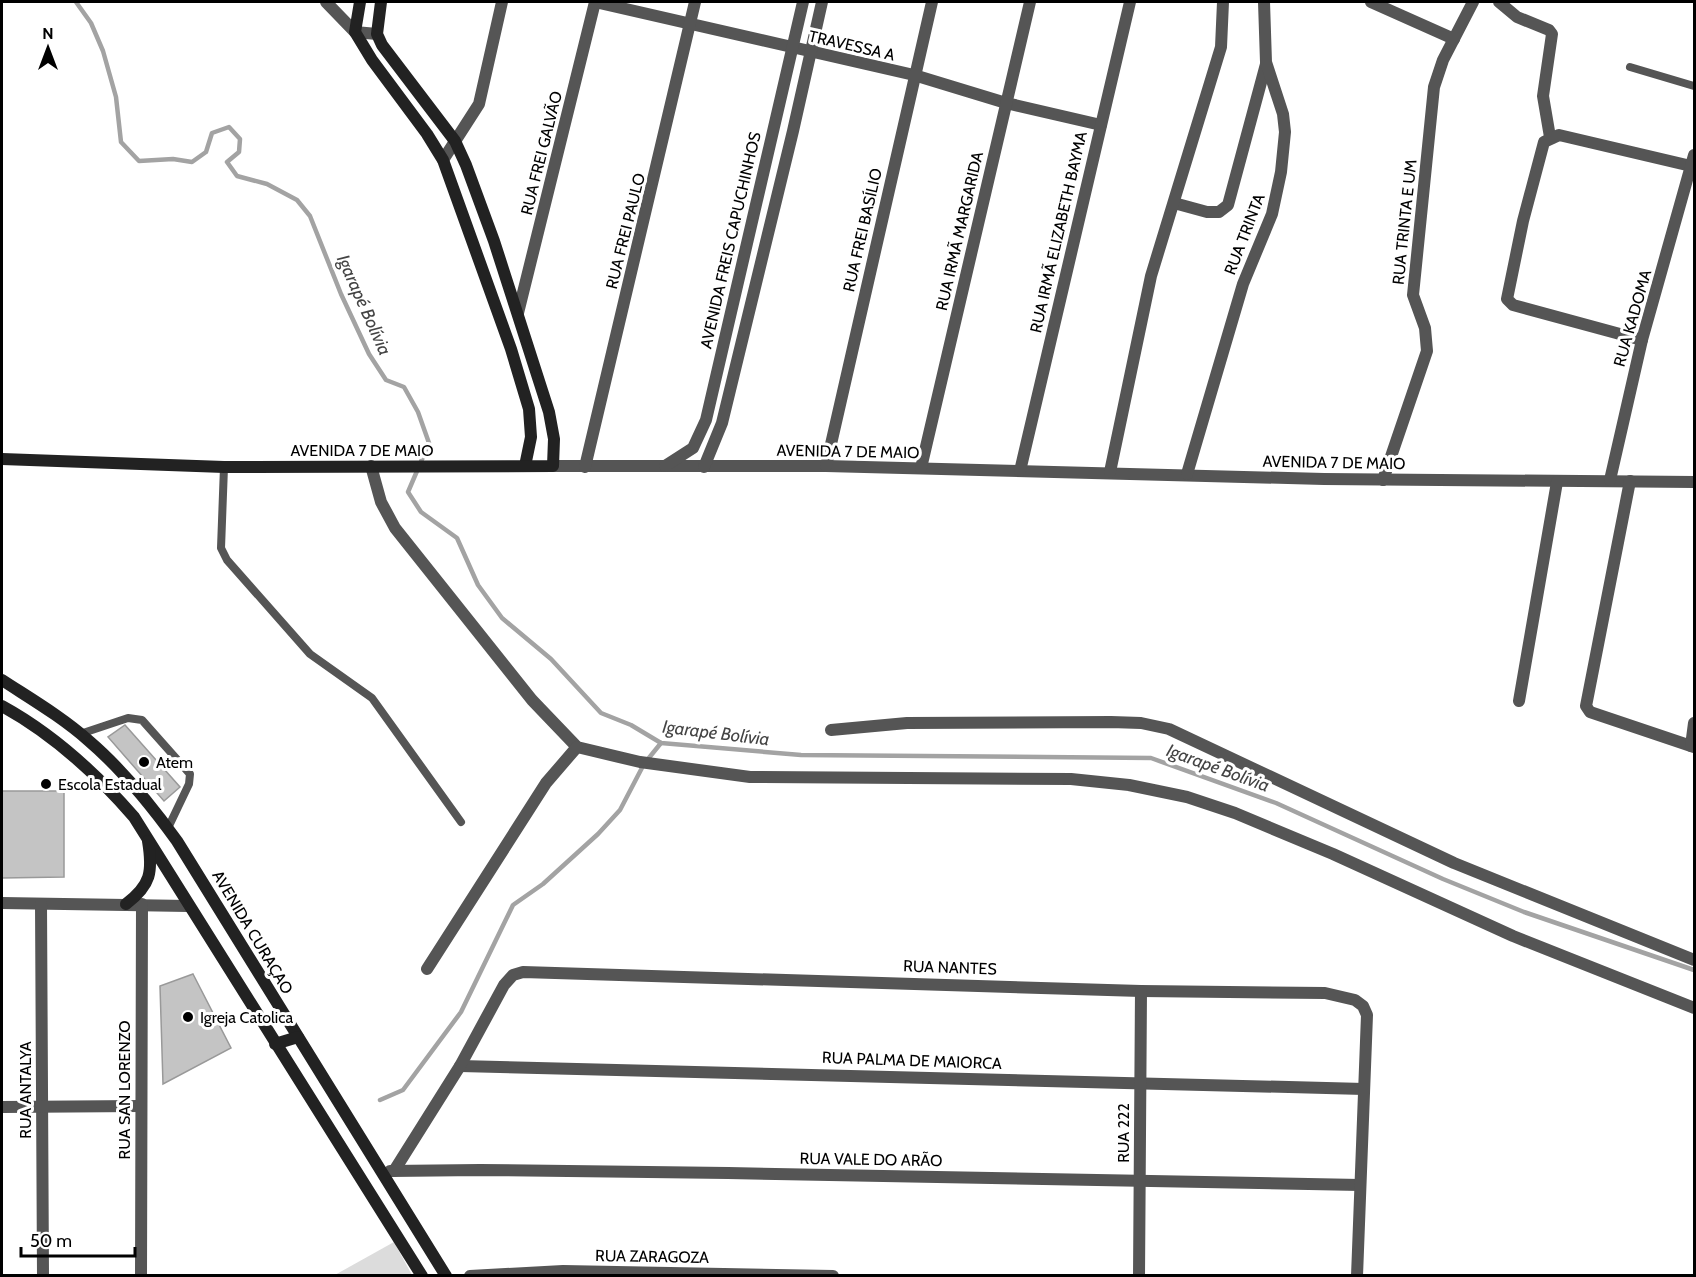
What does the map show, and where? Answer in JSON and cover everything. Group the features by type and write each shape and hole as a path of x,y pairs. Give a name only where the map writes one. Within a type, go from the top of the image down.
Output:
{"street":[{"path":"326,2 355,32 372,60 428,134 443,160 507,339 529,409 531,437 525,466"},
{"path":"355,32 360,2"},
{"path":"381,2 377,34 391,58 455,141 495,241 549,412 554,439 553,466"},
{"path":"443,160 479,104 502,2"},
{"name":"TRAVESSA A","path":"595,2 914,75 1006,103 1101,125"},
{"name":"RUA FREI GALVÃO","path":"518,313 595,2"},
{"name":"RUA FREI PAULO","path":"585,467 695,2"},
{"name":"AVENIDA FREIS CAPUCHINHOS","path":"662,467 693,448 706,420 803,2"},
{"name":"AVENIDA FREIS CAPUCHINHOS","path":"705,467 720,430 791,142 809,52 822,2"},
{"name":"RUA FREI BASÍLIO","path":"826,466 932,2"},
{"name":"RUA IRMÃ MARGARIDA","path":"921,468 1030,2"},
{"name":"RUA IRMÃ ELIZABETH BAYMA","path":"1020,471 1130,2"},
{"path":"1110,472 1151,276 1221,47 1223,2"},
{"name":"RUA TRINTA","path":"1187,474 1237,303 1277,197 1285,132 1282,114 1266,62 1264,2"},
{"path":"1371,2 1454,39"},
{"name":"RUA TRINTA E UM","path":"1383,480 1427,351 1425,328 1413,295 1434,87 1454,39 1473,2"},
{"path":"1498,2 1518,17 1549,30 1552,34 1543,96 1550,137 1544,142 1507,289 1507,299 1513,305 1642,340"},
{"path":"355,32 377,34"},
{"path":"1174,202 1207,212 1219,212 1228,205 1266,62"},
{"name":"RUA KADOMA","path":"1550,137 1559,135 1693,160 1642,340 1610,480"},
{"name":"AVENIDA 7 DE MAIO","path":"2,459 224,467 826,466 1383,480 1695,482"},
{"path":"371,466 381,502 395,528 532,700 577,747 640,762 750,777 1071,779 1129,785 1187,797 1257,822 1513,936 1695,1008"},
{"path":"1630,481 1586,706 1590,712 1693,746 1695,723"},
{"path":"1519,701 1557,482"},
{"name":"AVENIDA CURAÇAO","path":"2,680 80,734 120,771 168,828 446,1275"},
{"path":"2,706 72,754 106,784 148,837 188,906 422,1275"},
{"path":"831,730 907,723 1099,722 1141,723 1169,729 1454,863 1695,960"},
{"path":"427,969 546,783 577,747"},
{"path":"126,904 144,890 148,880 150,856 148,837"},
{"path":"2,903 188,906"},
{"name":"RUA ANTALYA","path":"41,904 43,1275"},
{"name":"RUA SAN LORENZO","path":"141,904 141,1275"},
{"name":"RUA NANTES","path":"460,1066 504,985 513,975 523,972 1141,991 1325,993 1355,1000 1363,1006 1367,1015 1364,1089"},
{"name":"RUA 222","path":"1139,1275 1141,991"},
{"path":"275,1044 298,1036"},
{"path":"394,1171 460,1066"},
{"name":"RUA PALMA DE MAIORCA","path":"460,1066 1364,1089"},
{"path":"1357,1275 1364,1089"},
{"path":"2,1107 140,1107"},
{"name":"RUA VALE DO ARÃO","path":"381,1172 480,1170 1360,1185"},
{"name":"RUA ZARAGOZA","path":"470,1275 563,1271 833,1275"}],"lane":[{"path":"1630,67 1695,86"},
{"path":"224,467 221,548 227,560 310,654 372,698 461,822"},
{"path":"80,734 128,718 141,720 190,774 189,784 168,828"}],"shaded area":[{"path":"394,1242 412,1275 333,1276"}],"building":[{"name":"Atem","path":"125,725 180,787 164,801 108,737"},
{"path":"2,791 64,791 64,877 2,878"},
{"name":"Igreja Catolica","path":"193,974 231,1048 163,1084 160,986"}],"waterway":[{"name":"Igarapé Bolívia","path":"76,2 91,23 103,51 116,97 121,142 139,161 173,159 192,162 206,152 212,133 229,127 240,139 239,152 227,162 237,176 267,184 297,200 310,216 341,294 369,354 386,380 404,387 418,412 429,443 408,492 421,512 457,538 478,585 502,618 551,659 601,713 631,725 661,743 801,755 1151,758 1276,803 1443,879 1524,912 1694,970"},
{"path":"380,1100 403,1090 461,1012 513,905 543,884 598,834 620,810 644,764 661,743"}],"place":[{"name":"Atem","path":"144,762"},
{"name":"Escola Estadual","path":"46,784"},
{"name":"Igreja Catolica","path":"188,1017"}]}
